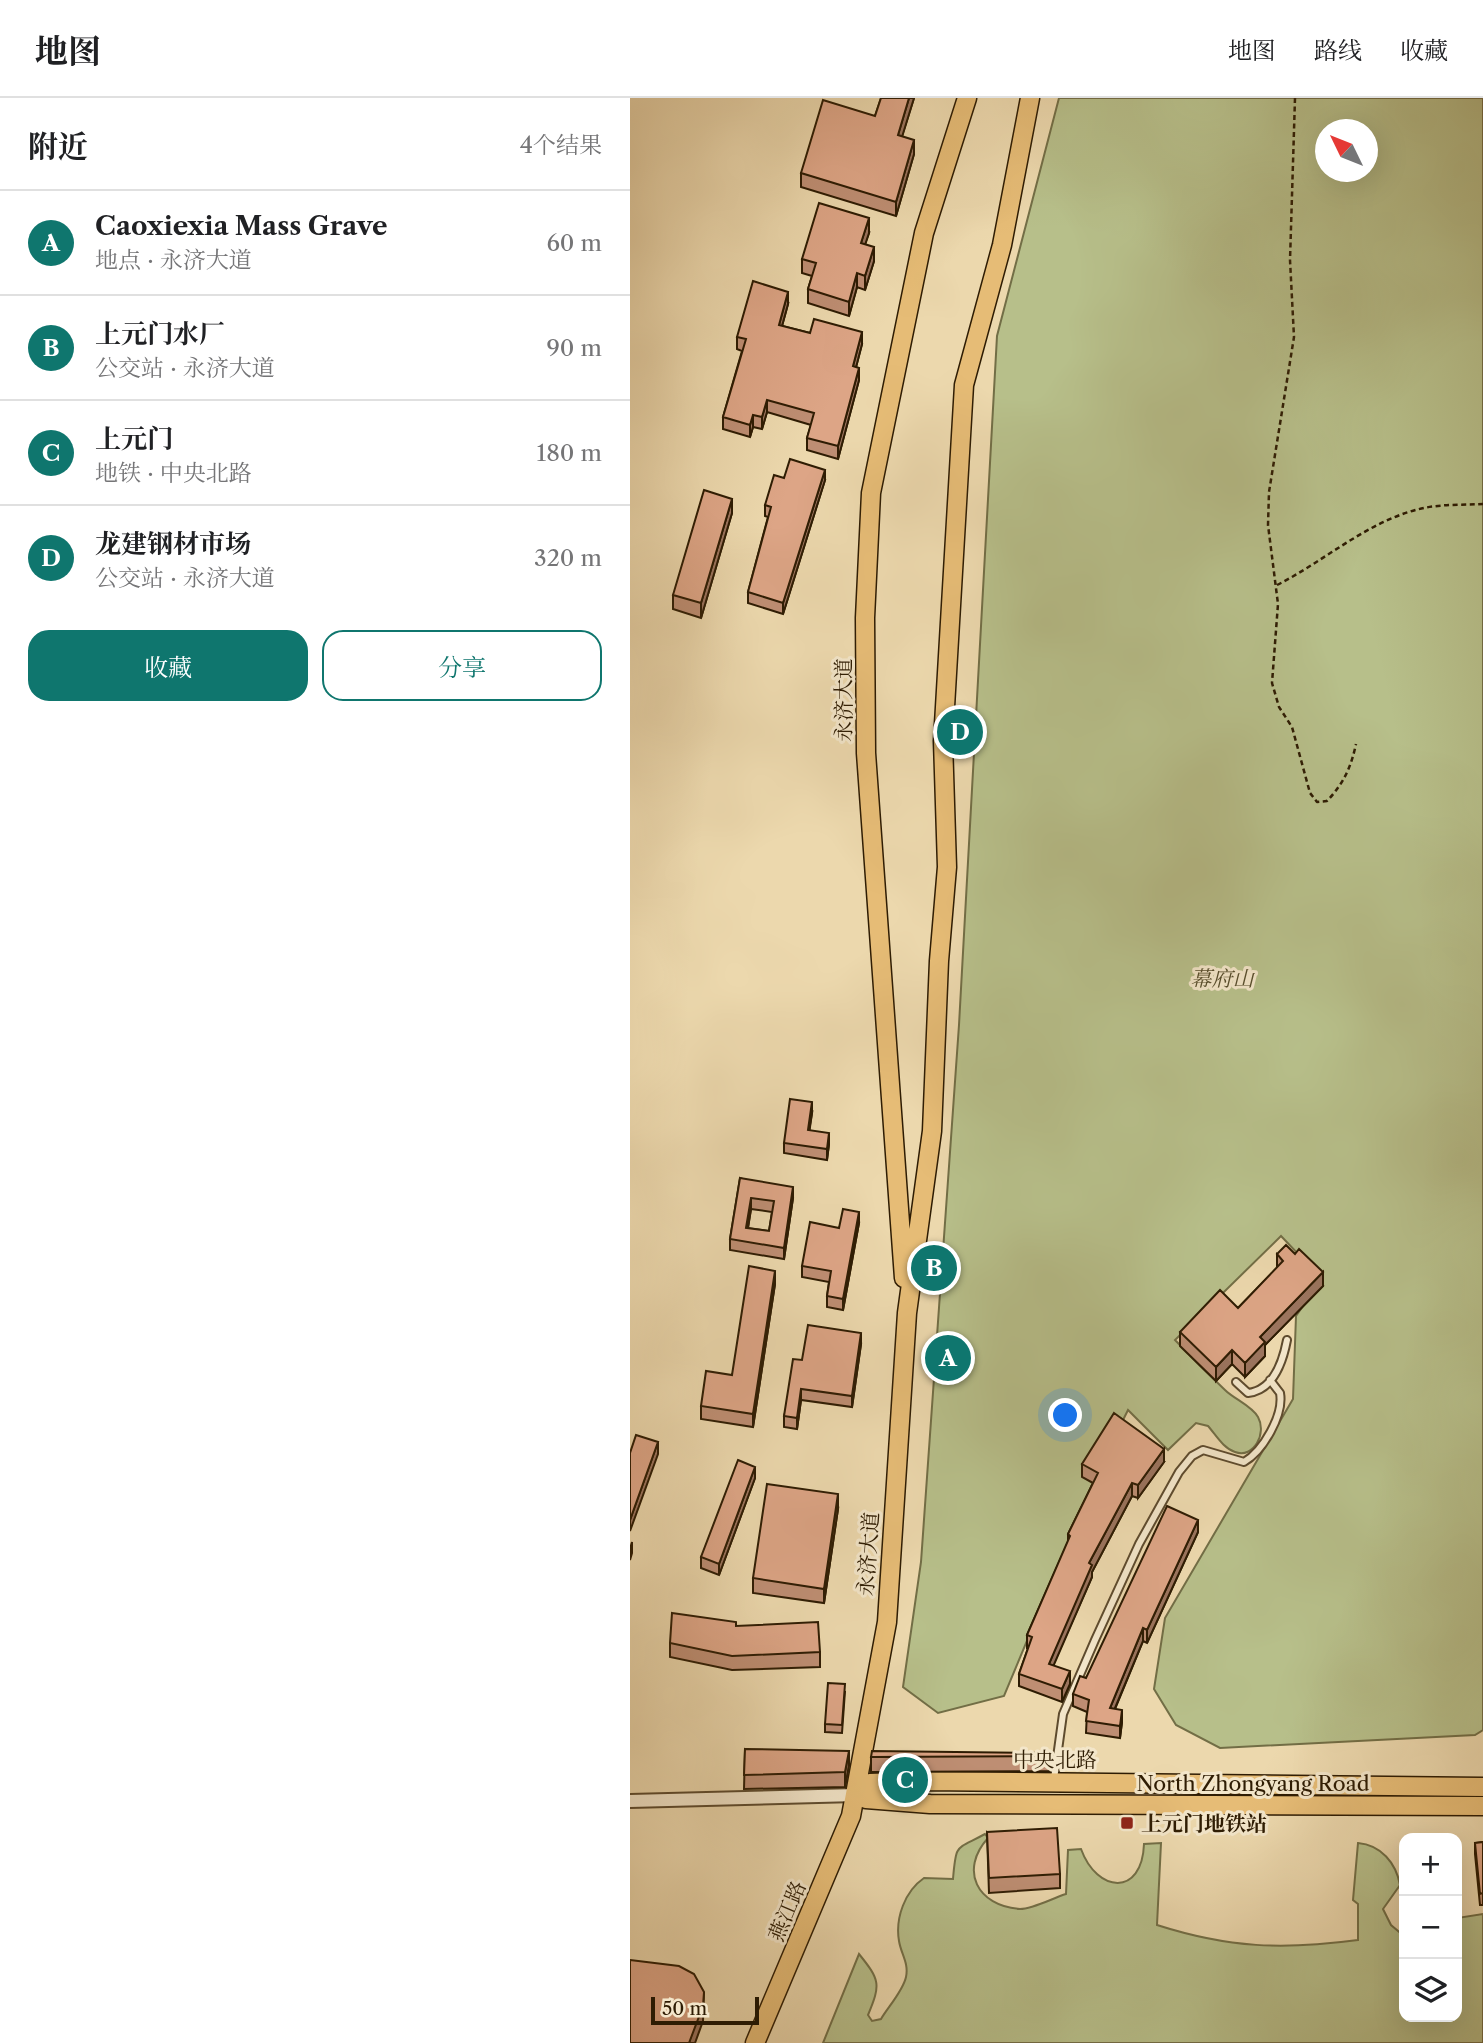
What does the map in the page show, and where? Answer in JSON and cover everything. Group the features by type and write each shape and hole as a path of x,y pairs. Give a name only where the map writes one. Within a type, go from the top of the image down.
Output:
{"main road":[{"name":"永济大道","path":"907,1313 866,753 865,618 870,507 924,233 967,98"},
{"name":"永济大道","path":"864,1792 887,1622 907,1313 932,1131 939,961 947,867 943,741 964,385 1002,245 1030,98"},
{"name":"中央北路","path":"864,1792 1054,1781 1483,1787"},
{"name":"North Zhongyang Road","path":"864,1792 944,1804 1483,1806"},
{"name":"燕江路","path":"755,2043 851,1816 864,1792"},
{"path":"767,2043 856,1836 864,1792"}],"street":[{"name":"中央北路","path":"630,1801 864,1792"}],"lane":[{"path":"1236,1382 1248,1393 1257,1392 1282,1364 1287,1340"},
{"path":"1054,1781 1063,1714 1139,1544 1179,1472 1192,1456 1203,1450 1244,1462 1255,1456 1281,1400 1280,1393 1270,1380"}],"path":[{"path":"1295,98 1290,260 1294,337 1269,492 1268,525 1278,604 1272,683 1279,707 1292,727 1310,793 1317,802 1327,801 1339,788 1350,769 1356,744"},
{"path":"1277,585 1306,571 1369,530 1402,514 1426,507 1483,504"}],"green space":[{"name":"幕府山","path":"1059,98 1483,98 1483,1730 1475,1735 1220,1748 1176,1725 1154,1689 1165,1618 1293,1399 1296,1316 1322,1279 1281,1236 1175,1340 1225,1390 1258,1417 1260,1437 1253,1448 1248,1452 1235,1452 1223,1444 1208,1426 1196,1423 1168,1450 1128,1410 1099,1468 1004,1696 938,1713 903,1687 921,1562 959,1025 997,336"},
{"path":"985,1834 988,1838 979,1850 975,1862 977,1884 983,1894 993,1901 1025,1909 1066,1894 1068,1850 1081,1849 1088,1864 1097,1874 1107,1881 1118,1883 1136,1873 1144,1844 1161,1843 1157,1925 1208,1938 1280,1946 1358,1940 1358,1904 1353,1900 1358,1843 1374,1847 1386,1856 1399,1881 1399,1886 1383,1909 1391,1925 1399,1932 1399,2022 1462,2022 1462,1917 1483,1914 1483,2043 823,2043 859,1954 871,1970 876,1983 875,1996 868,2015 872,2021 881,2019 899,1993 906,1977 898,1932 903,1906 917,1883 924,1878 953,1879 955,1859 963,1846"}],"building":[{"path":"881,98 909,98 898,135 914,140 896,202 801,173 823,100 875,116"},
{"path":"819,203 869,218 861,243 874,247 865,276 857,273 849,302 808,289 816,263 802,259"},
{"path":"753,281 788,292 779,325 810,333 814,319 862,332 853,366 859,368 838,446 807,438 814,413 767,400 762,417 753,415 750,425 723,417 746,339 737,337"},
{"path":"790,459 825,470 783,603 748,592 771,507 765,505 774,475 784,478"},
{"path":"704,490 732,499 701,603 673,595"},
{"path":"790,1099 812,1102 808,1130 829,1133 827,1149 784,1143"},
{"path":"740,1178 793,1187 784,1248 730,1239","holes":["751,1198 774,1201 769,1231 746,1228"]},
{"path":"843,1209 859,1212 843,1299 827,1296 831,1271 802,1266 810,1222 839,1228"},
{"path":"1286,1245 1295,1254 1299,1249 1323,1272 1260,1337 1265,1342 1245,1363 1232,1350 1216,1367 1180,1332 1220,1290 1238,1308 1283,1261 1277,1254"},
{"path":"749,1266 775,1271 753,1414 701,1406 706,1371 732,1375"},
{"path":"808,1325 861,1333 852,1396 801,1389 797,1418 784,1416 793,1359 802,1360"},
{"path":"1114,1413 1164,1449 1138,1485 1132,1483 1089,1563 1092,1565 1049,1664 1070,1671 1062,1689 1019,1674 1032,1637 1027,1635 1070,1536 1068,1534 1098,1473 1082,1464"},
{"path":"636,1435 658,1442 630,1520 630,1453"},
{"path":"738,1460 755,1467 719,1564 701,1557"},
{"path":"767,1484 838,1494 824,1589 753,1578"},
{"path":"1167,1506 1198,1520 1147,1630 1143,1628 1110,1708 1122,1710 1120,1726 1086,1721 1089,1700 1073,1694 1080,1676 1086,1678"},
{"path":"672,1613 736,1622 736,1626 818,1622 820,1652 732,1656 670,1643"},
{"path":"828,1683 845,1684 842,1725 825,1724"},
{"path":"745,1749 849,1751 845,1772 744,1775"},
{"path":"872,1751 1050,1753 1049,1756 871,1757"},
{"path":"1057,1828 1060,1874 989,1878 987,1832"},
{"path":"1483,1842 1483,1893 1480,1894 1475,1843"},
{"path":"630,1960 679,1966 694,1974 704,1992 703,2006 689,2043 630,2043"}],"place":[{"name":"龙建钢材市场","path":"960,732"},
{"name":"上元门水厂","path":"934,1268"},
{"name":"Caoxiexia Mass Grave","path":"948,1358"},
{"name":"上元门","path":"905,1780"},
{"name":"上元门地铁站","path":"1127,1823"}]}
